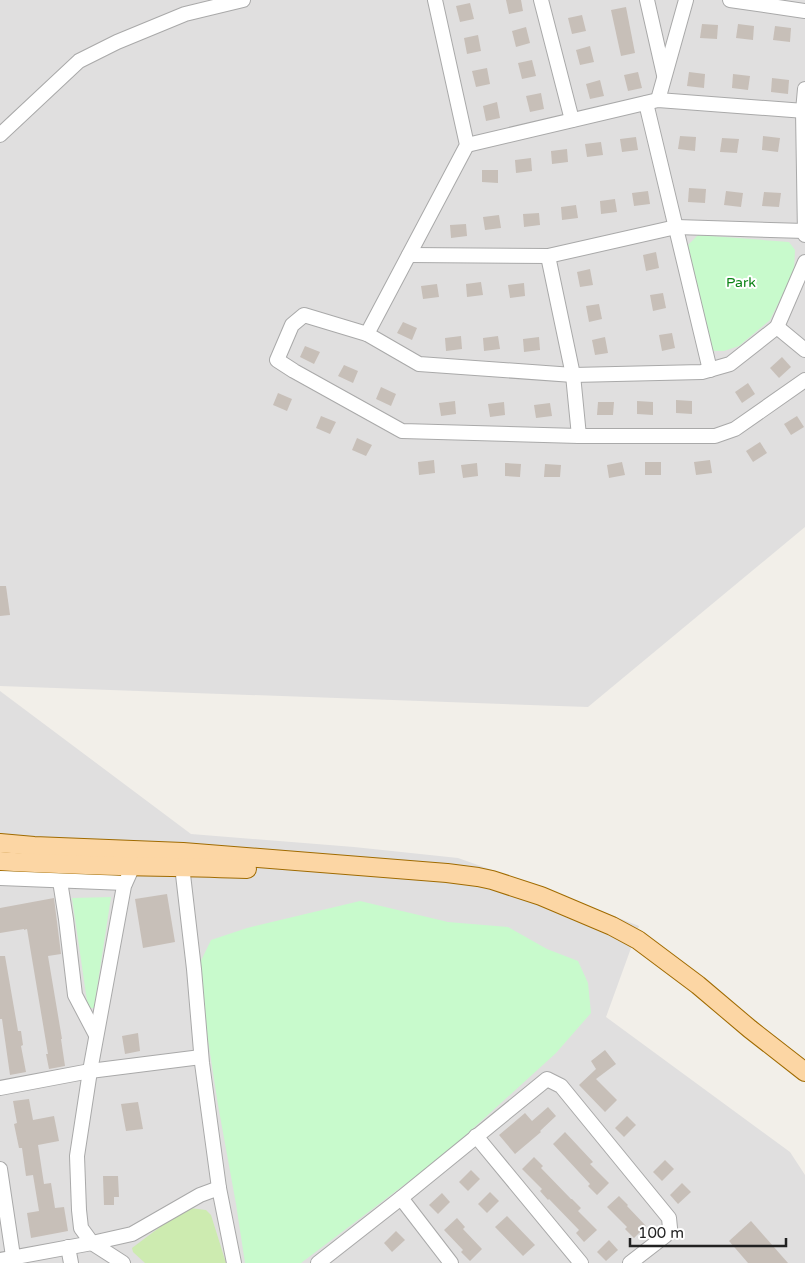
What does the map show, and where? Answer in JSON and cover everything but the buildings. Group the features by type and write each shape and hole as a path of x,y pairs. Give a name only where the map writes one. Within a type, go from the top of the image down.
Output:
{"main road":[{"path":"0,843 134,858 182,866 419,877 488,886 546,904 621,939 644,954 805,1080"},
{"path":"0,861 47,864 134,858 183,852 447,874 492,880 541,896 612,926 638,940 698,985 805,1072"}],"street":[{"path":"0,136 79,61 117,42 185,14 227,2 243,0"},
{"path":"367,334 467,145 435,0"},
{"path":"541,0 572,120"},
{"path":"647,0 664,78"},
{"path":"686,0 664,78 652,101 676,226 710,370"},
{"path":"730,0 805,11"},
{"path":"805,89 805,235"},
{"path":"467,145 652,101 804,111"},
{"path":"409,255 548,256 676,226 805,231"},
{"path":"548,256 573,376 579,436"},
{"path":"805,262 777,327 730,364 702,372 573,376 419,364 367,334 304,315 292,324 277,360 402,431 579,436 715,436 735,429 805,380"},
{"path":"777,327 805,350"},
{"path":"123,1263 92,1243 81,1228 77,1156 96,1035 125,883 134,858"},
{"path":"182,866 194,969 201,1057 219,1188 234,1263"},
{"path":"0,878 125,883"},
{"path":"60,881 75,995 96,1035"},
{"path":"0,1088 90,1071 201,1057"},
{"path":"322,1262 547,1080 561,1086 669,1218 670,1228 665,1236 630,1263"},
{"path":"476,1136 581,1263"},
{"path":"0,1169 9,1260 132,1234 200,1195 219,1188"},
{"path":"400,1198 451,1263"},
{"path":"68,1247 71,1263"}],"shaded area":[{"path":"0,0 805,0 805,527 588,707 0,686"},
{"path":"0,691 191,834 354,847 458,858 543,888 639,926 606,1017 790,1152 805,1175 805,1263 0,1263"}],"green space":[{"name":"Park","path":"698,235 789,242 795,250 794,272 770,320 739,346 724,351 714,351 710,345 688,245"},
{"path":"111,897 94,1008 88,1008 72,898"},
{"path":"360,901 448,922 508,927 547,949 578,961 588,983 591,1013 556,1053 445,1154 301,1263 245,1263 197,969 211,940 247,928"},
{"path":"190,1208 206,1210 211,1215 226,1263 145,1263 133,1252 132,1248 176,1215"}]}
